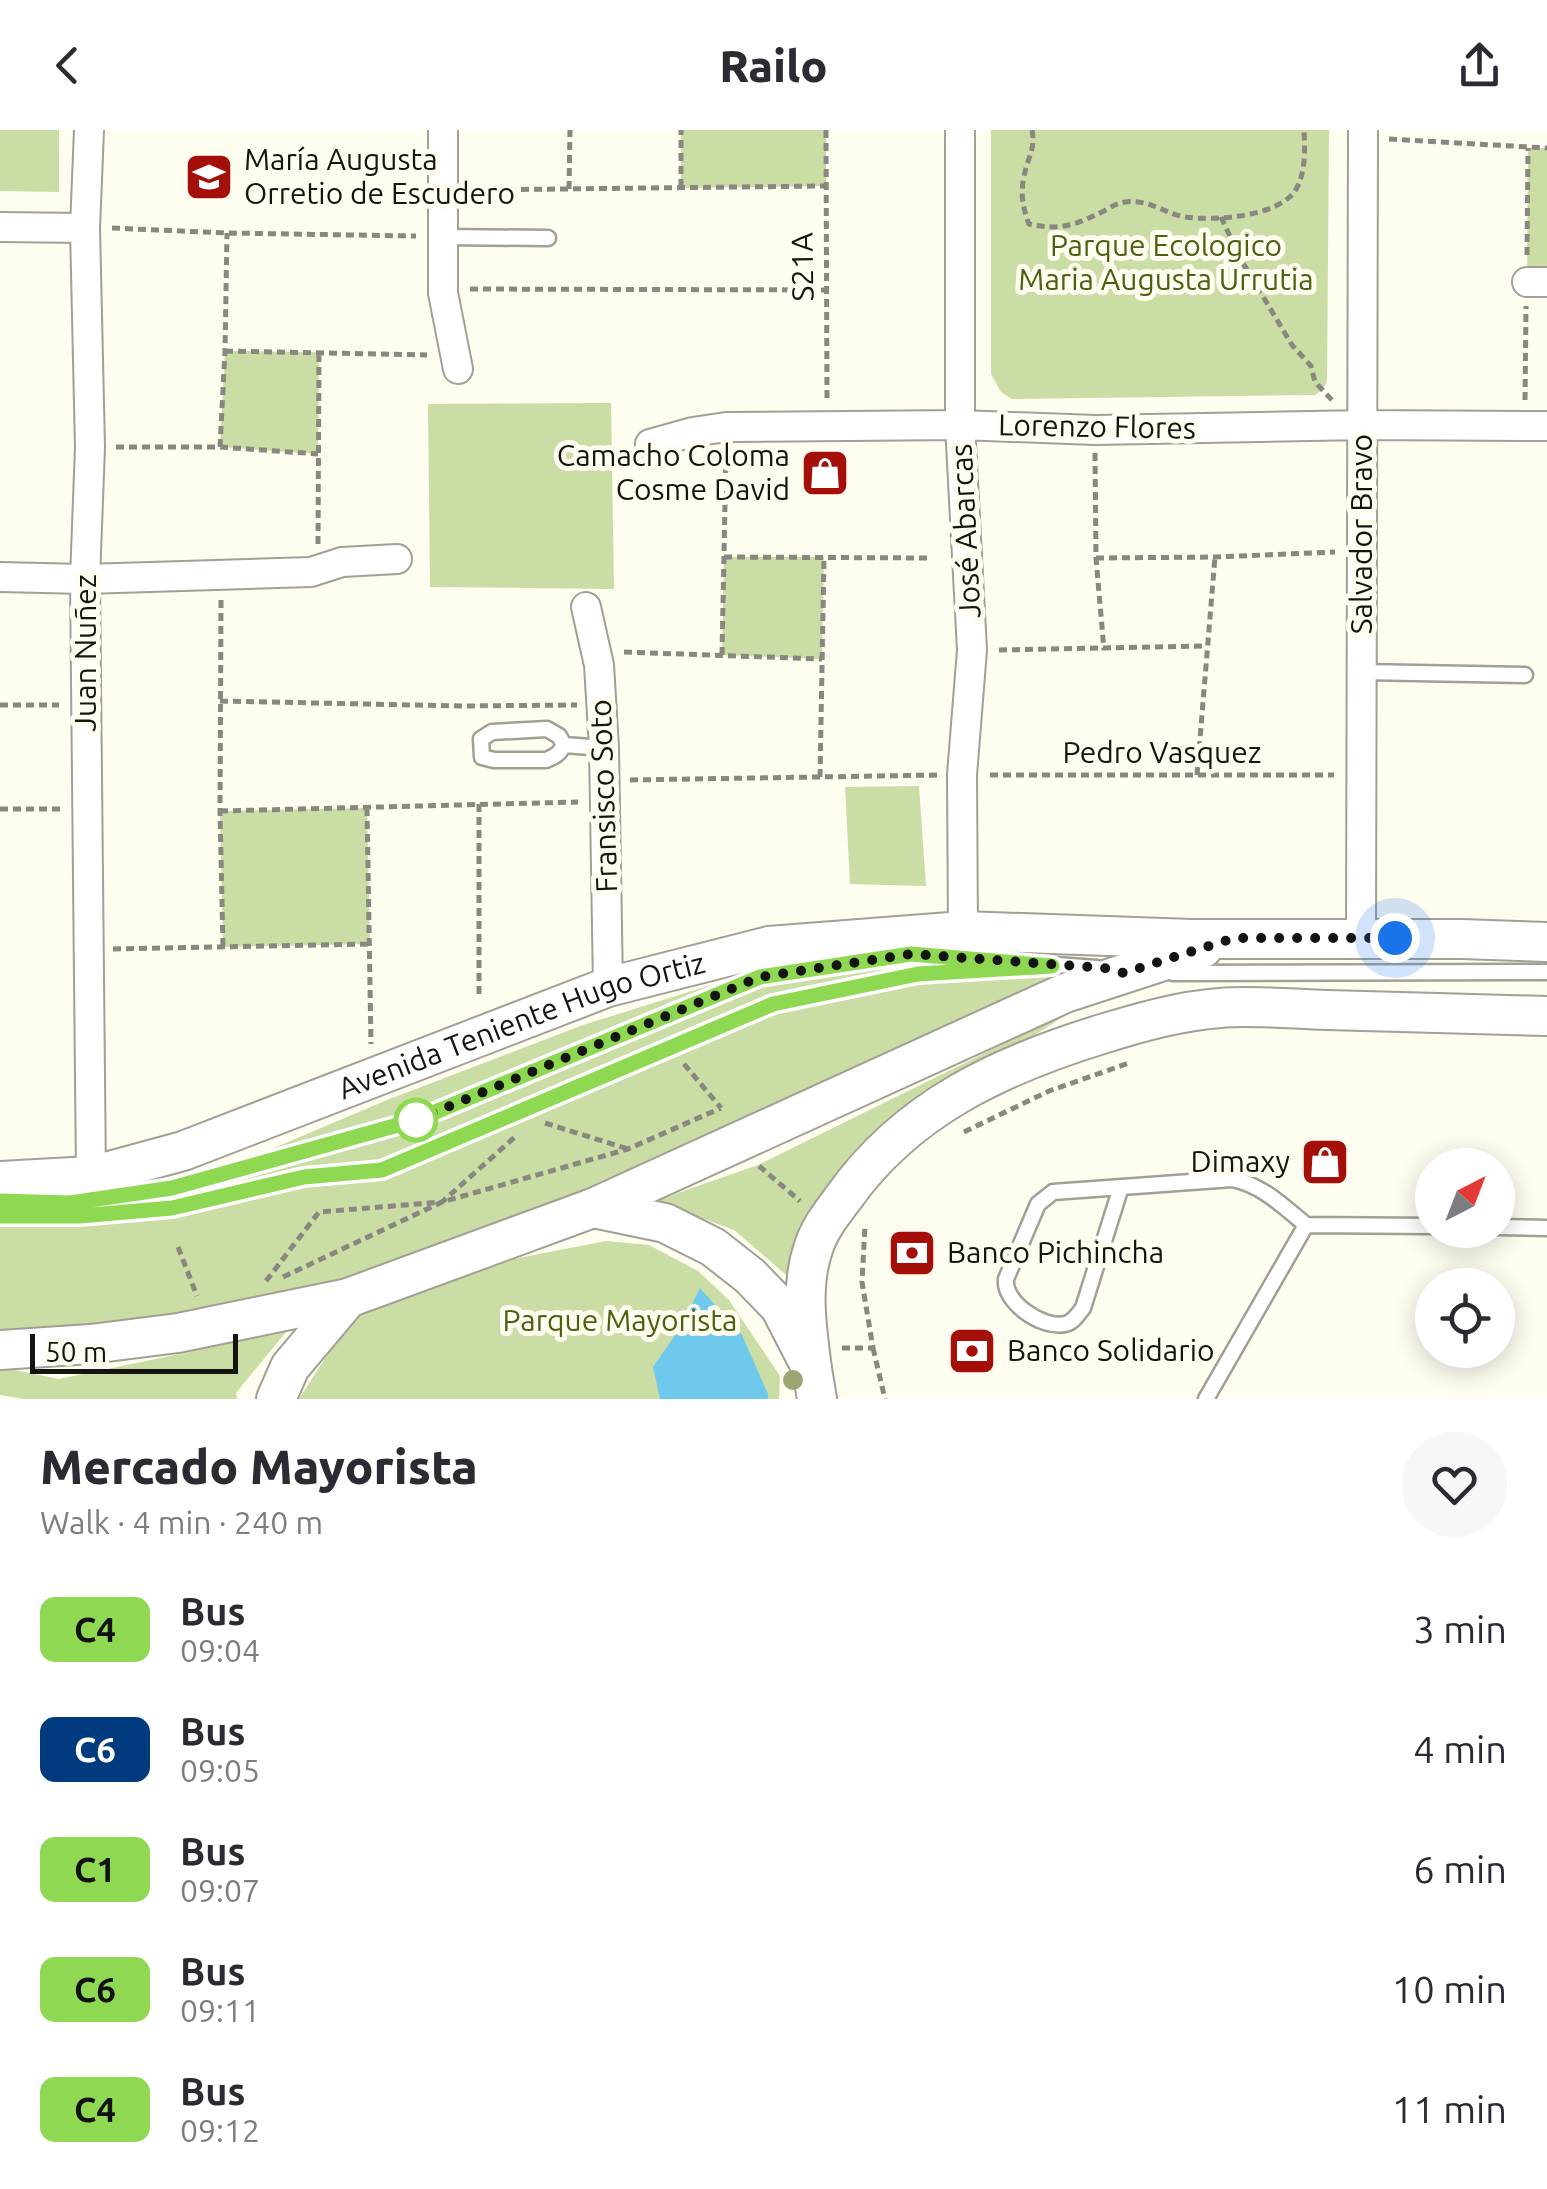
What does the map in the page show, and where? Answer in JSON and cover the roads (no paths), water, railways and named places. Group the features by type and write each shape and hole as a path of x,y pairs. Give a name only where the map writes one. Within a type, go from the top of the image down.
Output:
{"main road":[{"name":"Avenida Teniente Hugo Ortiz","path":"0,1181 91,1176 183,1151 608,987 769,946 963,931 1547,942"},
{"name":"Avenida Teniente Hugo Ortiz","path":"593,1208 1064,993 1234,938"},
{"path":"813,1372 806,1280 814,1246 826,1222 866,1168 916,1120 1018,1063 1159,1017 1222,1007 1547,1016"},
{"path":"0,1350 91,1344 178,1332 348,1298 593,1208 665,1223 713,1247 750,1276 780,1307 813,1372"},
{"path":"276,1399 290,1367 348,1298"}],"street":[{"name":"Juan Nuñez","path":"89,130 85,228 90,447 85,579 91,1176"},
{"path":"443,130 444,293 458,369"},
{"name":"José Abarcas","path":"960,130 960,425 972,650 962,776 963,931"},
{"name":"Salvador Bravo","path":"1362,938 1362,425 1372,134"},
{"path":"0,226 85,228"},
{"name":"Lorenzo Flores","path":"650,444 726,427 960,425 1095,430 1547,426"},
{"path":"0,578 311,572 342,562 397,559"},
{"name":"Fransisco Soto","path":"586,607 599,665 604,748 596,792 608,987"}],"lane":[{"path":"444,237 548,238"},
{"path":"1362,672 1525,675"},
{"path":"547,730 559,736 564,745 559,754 546,760 488,760 482,756 482,739 492,732 547,730"},
{"path":"564,745 604,748"},
{"path":"0,1201 70,1203 172,1188 416,1120 760,977 911,954 1104,968 1124,973 1547,972"},
{"path":"0,1216 80,1216 172,1208 304,1177 382,1170 773,1004 918,974 1052,966"},
{"path":"1428,972 1547,979"},
{"path":"1121,1188 1083,1308 1064,1325 1044,1323 1030,1316 1009,1294 1006,1278 1038,1204 1053,1192 1232,1179 1249,1182 1262,1190 1306,1225 1415,1226"},
{"path":"1206,1399 1306,1225"},
{"path":"1515,1227 1547,1228"}],"water":[{"path":"700,1288 742,1335 768,1399 660,1399 653,1367 680,1328"}],"place":[{"name":"María Augusta Orretio de Escudero","path":"209,177"},
{"name":"Camacho Coloma Cosme David","path":"825,473"},
{"name":"Dimaxy","path":"1325,1162"},
{"name":"Banco Pichincha","path":"912,1253"},
{"name":"Banco Solidario","path":"972,1351"}],"park label":[{"name":"Parque Ecologico Maria Augusta Urrutia","path":"1166,263"},
{"name":"Parque Mayorista","path":"620,1321"}]}
